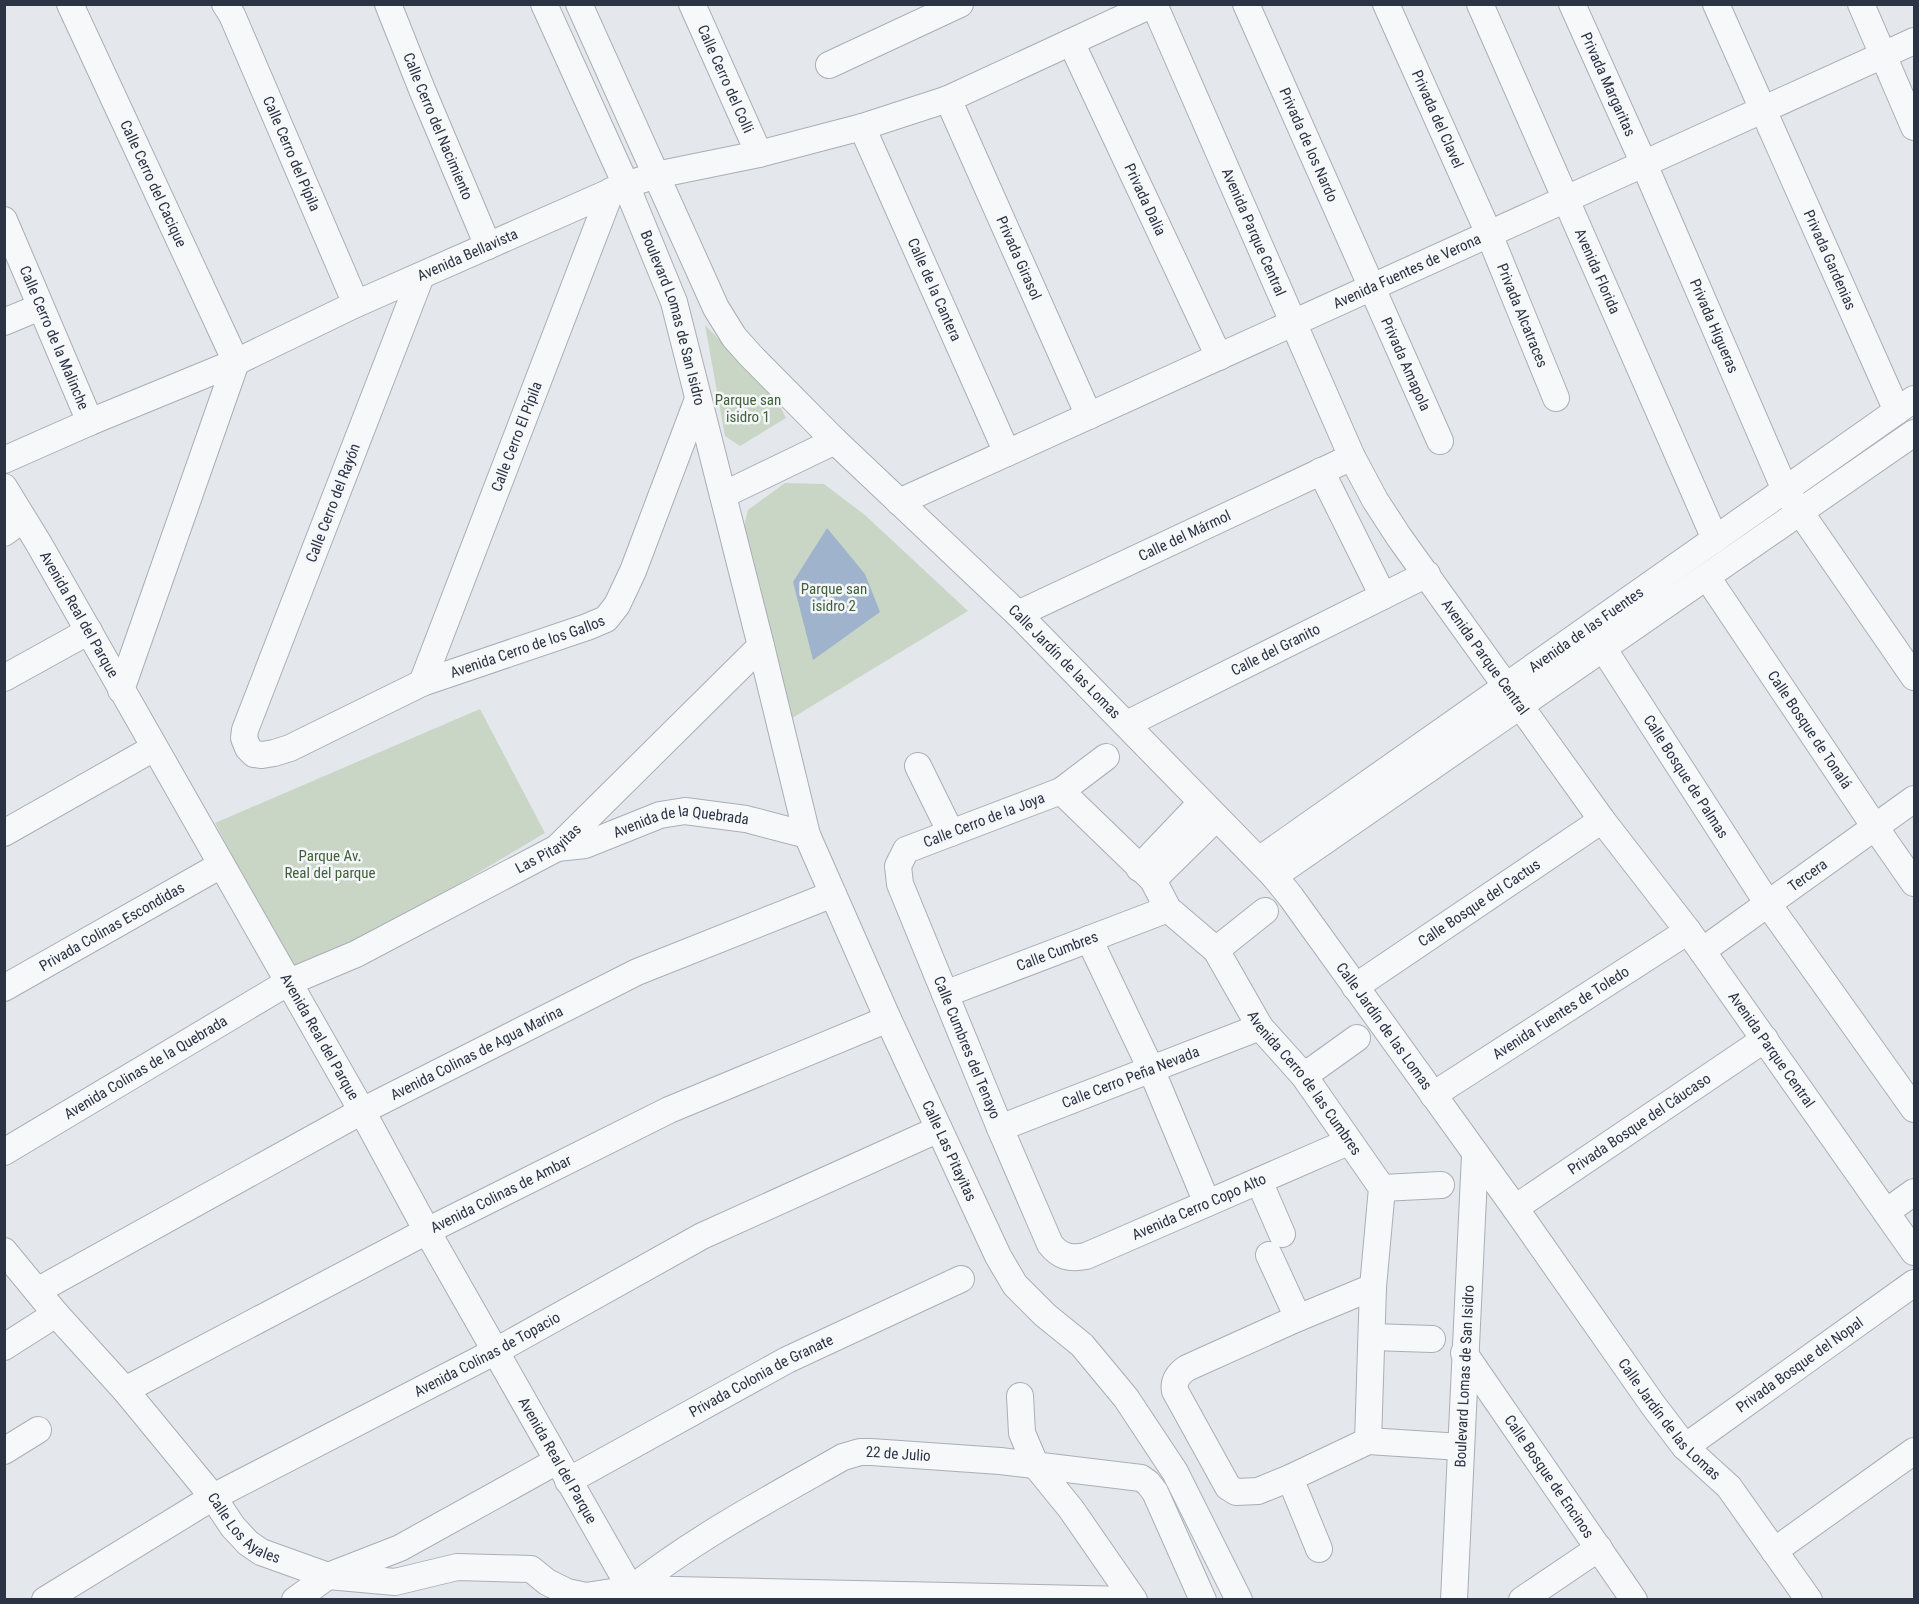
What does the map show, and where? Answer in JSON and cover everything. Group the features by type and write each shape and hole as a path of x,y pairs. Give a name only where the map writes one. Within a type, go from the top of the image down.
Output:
{"street":[{"name":"Calle Cerro del Cacique","path":"70,4 236,362"},
{"name":"Calle Cerro del Pípila","path":"225,4 232,15 356,304"},
{"name":"Calle Cerro del Nacimiento","path":"388,4 488,246"},
{"name":"Boulevard Lomas de San Isidro","path":"544,4 619,188 674,302 761,646"},
{"path":"579,4 725,324 750,355 899,502"},
{"name":"Calle Cerro del Colli","path":"692,4 759,154"},
{"name":"Avenida Bellavista","path":"4,460 236,362 356,304 619,188 656,176 759,154 862,126 948,99 1153,4"},
{"name":"Avenida Parque Central","path":"1153,4 1352,457 1381,509 1602,820 1695,941 1914,1252"},
{"name":"Privada de los Nardo","path":"1246,4 1370,288"},
{"name":"Privada del Clavel","path":"1386,4 1489,234"},
{"name":"Avenida Florida","path":"1480,4 1715,539"},
{"name":"Privada Margaritas","path":"1572,4 1644,164"},
{"name":"Privada Gardenias","path":"1716,4 1762,110 1906,405"},
{"path":"1861,4 1914,127"},
{"path":"829,65 944,8"},
{"name":"Avenida Fuentes de Verona","path":"899,502 1914,41"},
{"name":"Privada Dalia","path":"1071,42 1219,357"},
{"name":"Privada Girasol","path":"948,99 1089,416"},
{"name":"Calle de la Cantera","path":"862,126 1007,453"},
{"name":"Privada Higueras","path":"1644,164 1785,490 1914,677"},
{"name":"Calle Cerro El Pípila","path":"422,683 619,188"},
{"name":"Calle Cerro de la Malinche","path":"4,220 90,422"},
{"name":"Privada Alcatraces","path":"1489,234 1556,398"},
{"name":"Calle Cerro del Rayón","path":"245,730 420,276"},
{"name":"Privada Amapola","path":"1370,288 1440,441"},
{"path":"4,322 40,307"},
{"path":"121,690 236,362"},
{"name":"Avenida Cerro de los Gallos","path":"245,730 244,738 248,748 254,754 274,753 290,748 422,683 606,619 617,605 633,571 698,399"},
{"name":"Avenida de las Fuentes","path":"1267,868 1513,696 1715,539 1906,405"},
{"name":"Avenida de las Fuentes","path":"1513,696 1603,648 1914,433"},
{"path":"723,495 835,441"},
{"name":"Calle del Mármol","path":"1018,614 1352,457"},
{"path":"1321,471 1383,596"},
{"name":"Avenida Real del Parque","path":"4,488 14,526 39,544 634,1594"},
{"name":"Calle Jardín de las Lomas","path":"899,502 1018,614 1267,868 1291,897 1515,1208 1653,1405 1685,1447 1729,1487 1809,1599"},
{"name":"Calle del Granito","path":"1126,724 1427,574"},
{"name":"Calle Bosque de Tonalá","path":"1707,577 1914,883"},
{"path":"4,678 88,631"},
{"name":"Calle Las Pitayitas","path":"761,646 807,835 888,1019 998,1256 1015,1285 1045,1315 1082,1345 1126,1398 1175,1472 1239,1599"},
{"name":"Las Pitayitas","path":"288,983 356,954 558,848 761,646"},
{"name":"Calle Bosque de Palmas","path":"1603,648 1768,903 1914,1110"},
{"path":"4,833 154,748"},
{"name":"Calle Cerro de la Joya","path":"906,849 1061,791 1106,757"},
{"path":"918,766 951,833"},
{"name":"Avenida Cerro de las Cumbres","path":"1061,791 1146,874 1168,909 1216,950 1260,1027 1304,1076 1382,1188"},
{"name":"Tercera","path":"1695,941 1768,903 1914,799"},
{"path":"1146,874 1208,810"},
{"name":"Avenida de la Quebrada","path":"558,848 585,845 660,815 685,811 746,819 807,835"},
{"name":"Calle Bosque del Cactus","path":"1355,987 1602,820"},
{"name":"Calle Cumbres del Tenayo","path":"906,849 898,866 900,884 1050,1244"},
{"name":"Privada Colinas Escondidas","path":"4,988 220,865"},
{"name":"Avenida Colinas de Agua Marina","path":"37,1291 362,1111 637,972 833,894"},
{"name":"Calle Cumbres","path":"945,994 1168,909"},
{"path":"1216,950 1265,911"},
{"path":"1089,939 1150,1070 1207,1203"},
{"name":"Avenida Fuentes de Toledo","path":"1433,1095 1695,941"},
{"name":"Avenida Colinas de la Quebrada","path":"4,1152 288,983"},
{"name":"Avenida Colinas de Ambar","path":"125,1390 427,1231 669,1110 888,1019"},
{"name":"Calle Cerro Peña Nevada","path":"1000,1128 1260,1027"},
{"path":"1304,1076 1357,1038"},
{"name":"Privada Bosque del Cáucaso","path":"1515,1208 1765,1040"},
{"name":"Avenida Colinas de Topacio","path":"45,1599 213,1497 496,1352 702,1236 939,1129"},
{"name":"Avenida Cerro Copo Alto","path":"1050,1244 1057,1253 1065,1257 1086,1256 1348,1142"},
{"name":"Boulevard Lomas de San Isidro","path":"1454,1599 1475,1155"},
{"path":"1259,1181 1282,1234"},
{"path":"1368,1441 1373,1287 1382,1188 1441,1185"},
{"path":"1886,1212 1914,1192"},
{"name":"Calle Los Ayales","path":"4,1251 56,1314 125,1390 213,1497 233,1527 248,1543 261,1552 328,1576 395,1582 457,1567 531,1569 547,1582 583,1598"},
{"path":"1269,1256 1298,1318"},
{"name":"Privada Colonia de Granate","path":"295,1599 328,1576 400,1548 563,1471 787,1360 961,1280"},
{"name":"Privada Bosque del Nopal","path":"1685,1447 1914,1283"},
{"path":"1373,1287 1298,1318 1182,1371 1174,1387 1230,1489 1243,1493 1258,1491 1290,1478 1368,1441 1461,1447"},
{"path":"4,1347 56,1314"},
{"path":"1372,1337 1432,1339"},
{"name":"Calle Bosque de Encinos","path":"1464,1353 1634,1599"},
{"path":"1020,1396 1022,1433 1036,1466 1071,1509 1134,1599"},
{"path":"4,1451 38,1430"},
{"name":"22 de Julio","path":"634,1594 669,1559 714,1531 843,1457 860,1452 871,1452 1000,1461 1133,1476 1148,1483 1155,1492 1203,1599"},
{"path":"1774,1551 1914,1452"},
{"path":"1290,1478 1319,1549"},
{"path":"1522,1599 1599,1548"},
{"path":"583,1598 634,1594 1129,1599"}],"green space":[{"name":"Parque san isidro 1","path":"705,325 777,400 786,418 740,446 725,436"},
{"name":"Parque san isidro 2","path":"785,483 824,484 866,516 968,611 779,726 740,543 748,510"},
{"name":"Parque Av. Real del parque","path":"480,709 545,833 297,980 215,823"}],"water":[{"path":"827,528 865,574 880,612 813,660 793,582"}]}
